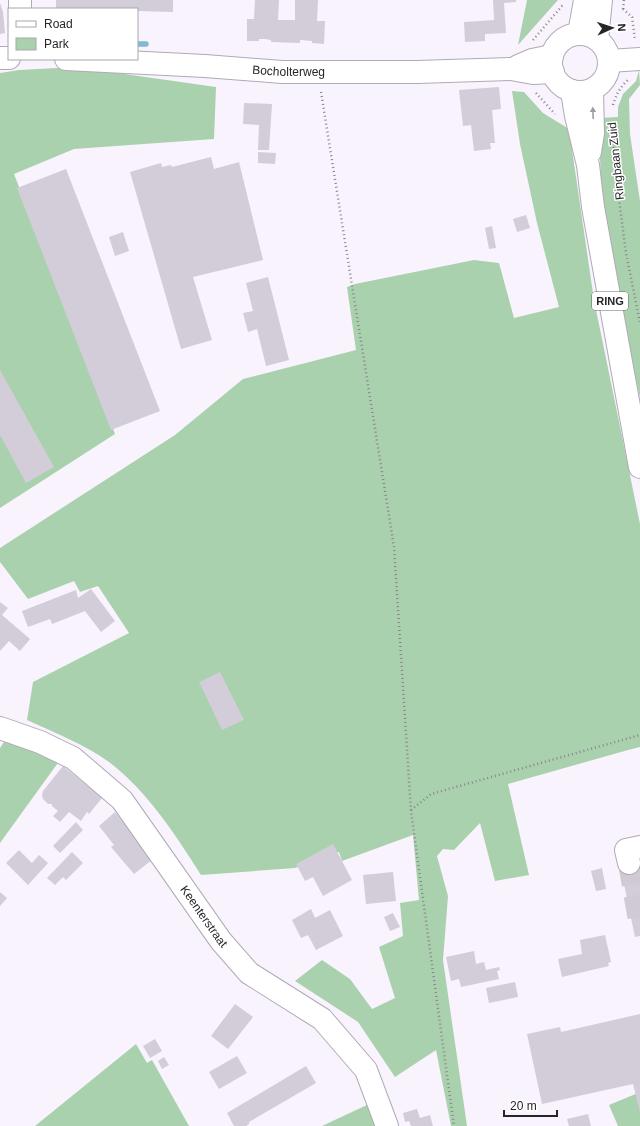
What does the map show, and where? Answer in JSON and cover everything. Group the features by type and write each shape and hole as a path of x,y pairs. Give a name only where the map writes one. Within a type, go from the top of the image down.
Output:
{"street":[{"path":"585,0 588,37"},
{"path":"588,37 601,0"},
{"path":"570,36 588,37 606,49 609,61 607,73 601,83 582,90 560,83 553,64 556,47 562,40 570,36"},
{"path":"609,61 639,59"},
{"name":"Bocholterweg","path":"86,60 318,73 511,69 533,73 553,64"},
{"name":"Ringbaan Zuid","path":"582,90 593,133 588,165 594,214 640,467"},
{"name":"Keenterstraat","path":"0,728 40,742 73,758 122,800 221,941 249,973 322,1019 366,1070 387,1126"}],"path":[{"name":"Ringbaan Zuid","path":"612,109 615,98 622,86 633,75 639,59 632,17 623,9 624,0"},
{"path":"318,73 394,547 410,811 454,1126"},
{"name":"Ringbaan Zuid","path":"613,138 626,253 640,323"},
{"path":"410,811 431,794 640,735"}],"green space":[{"path":"527,0 558,0 518,45"},
{"path":"75,67 216,87 214,139 74,149 14,174 115,434 0,508 0,73 19,70"},
{"path":"639,70 640,85 629,99 630,134 640,201 640,398 621,308 602,195 599,142 600,118 618,117 618,107 623,94 636,81"},
{"path":"512,91 524,92 543,113 569,129 594,300 640,524 640,747 508,784 529,875 495,881 480,823 454,850 443,849 437,856 448,896 443,960 467,1126 451,1126 436,1050 395,1077 358,1022 295,981 322,960 350,979 372,1009 395,998 379,947 403,936 400,903 419,900 413,835 342,861 339,852 295,868 201,875 160,814 123,774 109,762 90,750 27,720 33,682 129,633 98,586 80,592 74,581 28,599 0,562 0,548 175,435 243,379 356,350 347,287 355,284 474,260 499,263 514,318 559,307 537,223 520,144"},
{"path":"6,739 60,760 0,843 0,748"},
{"path":"136,1044 147,1063 152,1060 189,1126 35,1126"},
{"path":"638,1093 640,1102 640,1126 618,1126 609,1105"},
{"path":"369,1104 376,1126 322,1126"}],"building":[{"path":"56,0 173,0 173,12 138,11 138,8 56,8"},
{"path":"255,0 279,0 278,20 295,20 295,0 318,0 317,21 325,21 324,44 300,40 300,43 271,42 271,40 265,39 259,39 259,41 247,41 247,19 254,19"},
{"path":"493,0 516,0 516,2 504,3 506,33 485,34 485,41 465,42 464,22 494,20"},
{"path":"0,3 3,12 5,33 0,34"},
{"path":"499,87 501,109 492,110 495,143 490,143 491,149 474,151 471,125 463,126 459,90"},
{"path":"244,103 272,104 269,150 258,150 259,125 243,124"},
{"path":"258,152 276,153 275,164 258,163"},
{"path":"211,157 214,169 239,162 263,260 193,277 212,340 181,349 130,172 161,163 162,167 171,165 172,167"},
{"path":"66,169 160,411 111,430 17,188"},
{"path":"526,215 530,228 517,232 513,219"},
{"path":"492,226 496,248 489,249 485,228"},
{"path":"123,232 129,251 115,256 109,237"},
{"path":"268,277 289,360 266,366 257,329 248,332 243,313 253,311 246,283"},
{"path":"0,370 54,467 26,483 0,435"},
{"path":"91,589 115,621 101,632 85,611 52,624 50,619 28,627 22,611 76,590 78,598"},
{"path":"0,602 8,608 2,615 30,639 20,651 9,641 0,651"},
{"path":"220,672 244,720 222,730 199,682"},
{"path":"63,766 102,798 89,814 87,812 81,821 69,812 60,822 53,816 58,811 52,806 52,804 48,804 43,799 43,791"},
{"path":"115,812 153,859 134,874 111,847 114,845 99,826"},
{"path":"76,822 83,830 60,853 53,846"},
{"path":"333,844 352,880 323,896 313,877 305,881 296,864"},
{"path":"19,850 32,863 39,855 48,863 28,885 6,863"},
{"path":"72,852 83,863 66,880 63,877 55,885 47,878"},
{"path":"637,861 640,874 640,936 635,937 620,865"},
{"path":"602,868 606,889 596,891 591,871"},
{"path":"393,872 396,901 366,904 363,875"},
{"path":"0,892 7,898 0,906"},
{"path":"311,909 315,918 330,910 343,936 316,950 308,935 301,938 292,920"},
{"path":"393,913 400,927 390,931 384,917"},
{"path":"605,935 611,962 608,963 609,966 562,977 558,959 582,954 580,940"},
{"path":"474,951 476,964 484,962 486,970 499,967 500,970 497,971 499,979 461,987 459,979 451,981 446,957"},
{"path":"515,982 518,997 489,1003 486,988"},
{"path":"235,1004 253,1017 228,1049 211,1036"},
{"path":"640,1014 640,1112 633,1084 542,1104 527,1034 560,1027 561,1032"},
{"path":"155,1039 162,1051 150,1058 143,1046"},
{"path":"237,1056 247,1073 219,1089 209,1072"},
{"path":"164,1057 169,1065 162,1069 158,1061"},
{"path":"306,1066 316,1083 249,1122 246,1126 234,1126 227,1113"},
{"path":"417,1109 420,1118 430,1115 433,1126 411,1126 409,1121 405,1122 403,1113"},
{"path":"588,1114 591,1126 569,1126 567,1119"}],"waterway":[{"path":"138,44 146,44"}],"tunnel":[{"path":"629,863 640,926"}]}
